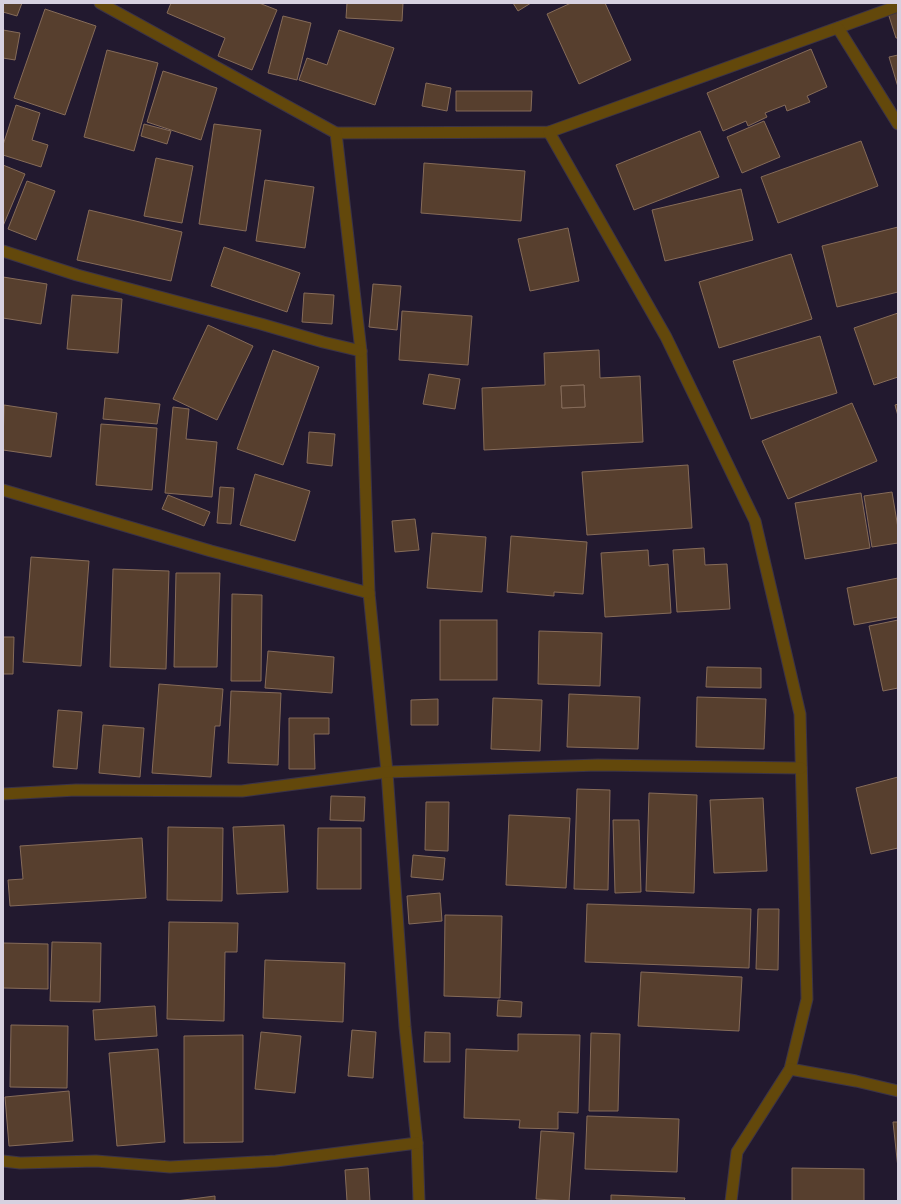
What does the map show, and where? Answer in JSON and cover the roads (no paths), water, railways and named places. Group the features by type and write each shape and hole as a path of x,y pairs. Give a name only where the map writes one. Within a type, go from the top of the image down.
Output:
{"street":[{"path":"100,3 336,133 549,132 898,6"},
{"path":"838,28 898,124"},
{"path":"549,132 666,337 756,521 800,714 807,999 790,1069 737,1152 731,1201"},
{"path":"336,133 361,351 369,593 387,772 405,1027 417,1143 419,1201"},
{"path":"3,251 77,275 361,351"},
{"path":"3,490 211,551 369,593"},
{"path":"3,794 76,790 242,791 387,772 598,765 801,768"},
{"path":"790,1069 898,1090"},
{"path":"3,1161 20,1163 96,1161 170,1167 276,1161 417,1143"}]}
